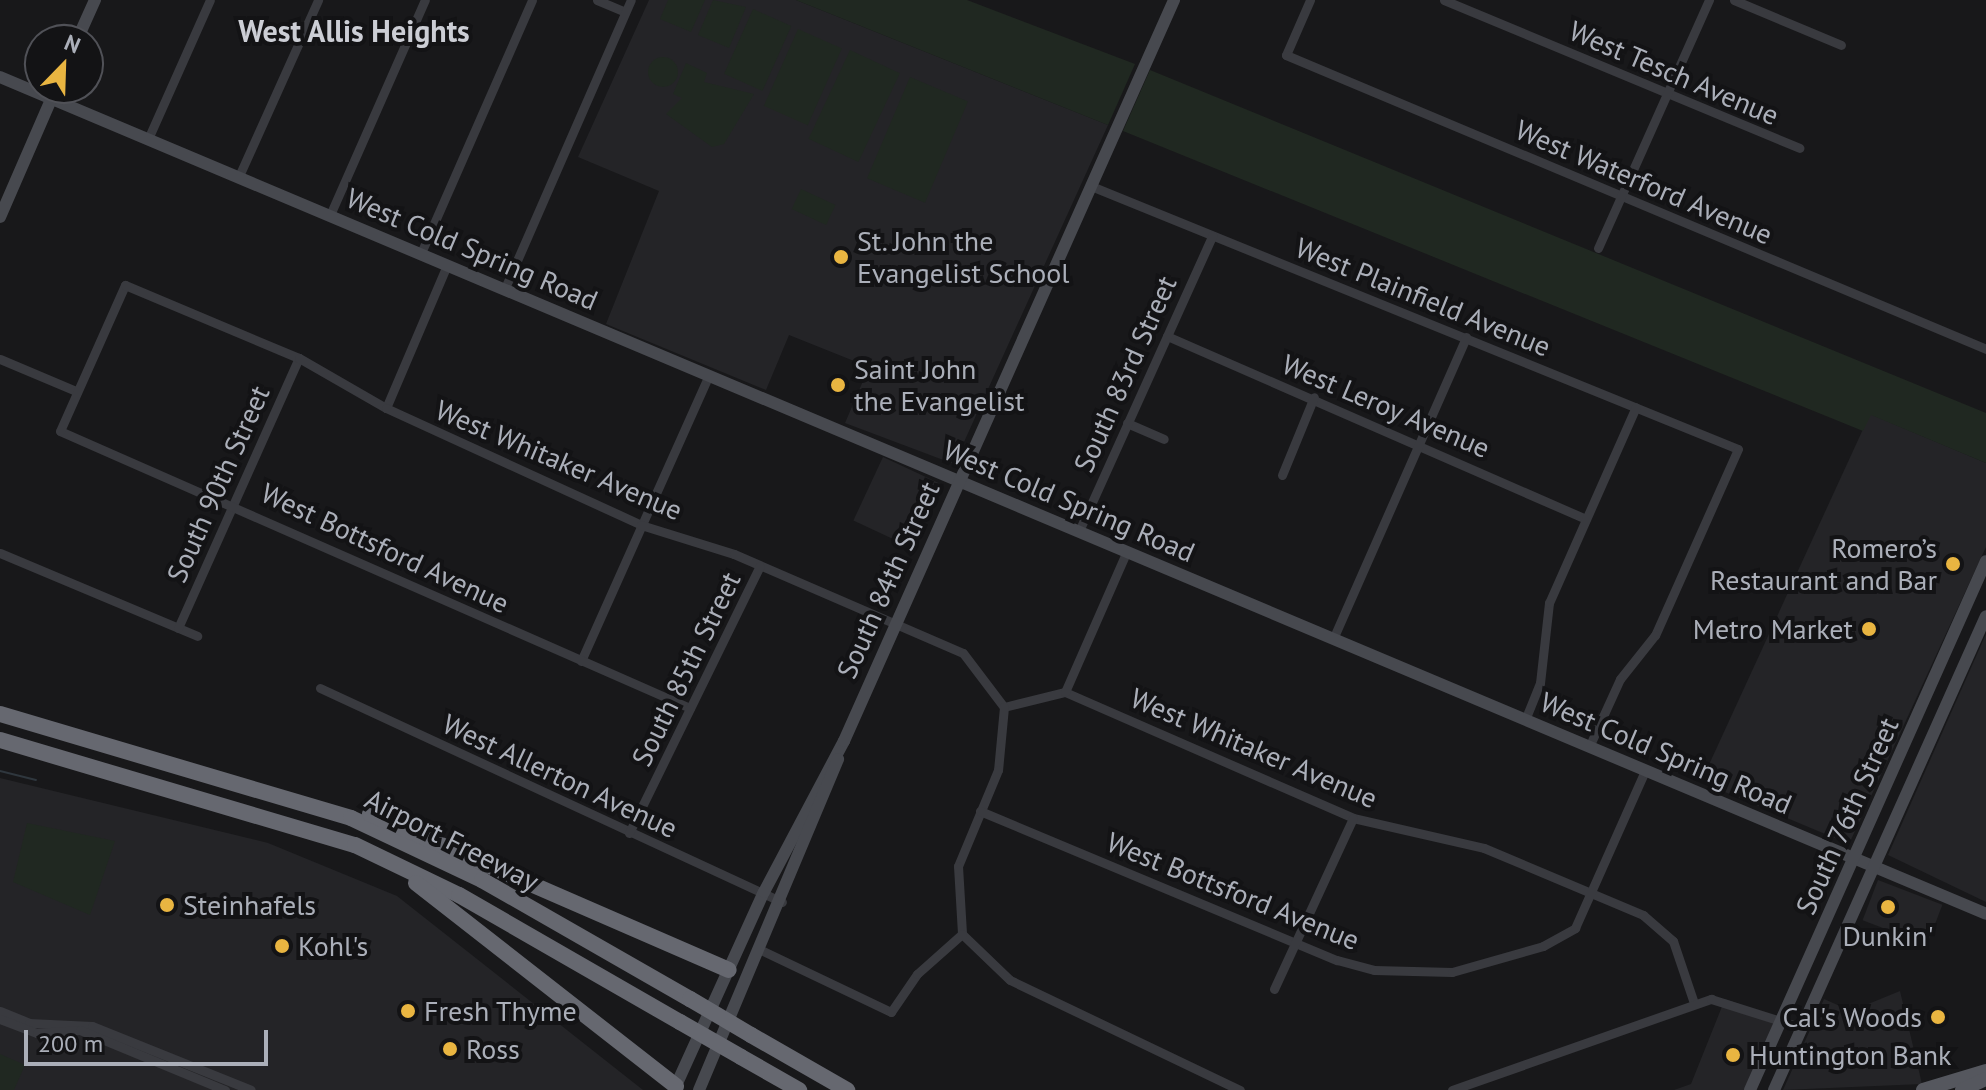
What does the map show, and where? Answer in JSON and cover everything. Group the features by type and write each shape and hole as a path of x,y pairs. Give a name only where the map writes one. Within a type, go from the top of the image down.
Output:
{"highway":[{"name":"Airport Freeway","path":"0,714 158,757 396,837 690,999 847,1090"},
{"name":"Airport Freeway","path":"0,740 290,821 459,895 799,1090"},
{"path":"158,757 222,767 344,804 728,970"},
{"path":"290,821 437,897 675,1088"}],"main road":[{"path":"1923,1090 1986,1071"},
{"path":"1962,1090 1986,1079"}],"street":[{"path":"84,24 95,0"},
{"path":"148,139 210,0"},
{"path":"239,176 318,0"},
{"path":"330,215 425,0"},
{"path":"421,253 532,0"},
{"path":"597,0 625,12"},
{"path":"505,288 631,0"},
{"name":"South 84th Street","path":"701,1086 782,902 844,741 1174,0"},
{"name":"West Waterford Avenue","path":"1310,0 1286,55 1986,349"},
{"name":"West Tesch Avenue","path":"1444,0 1799,148"},
{"path":"1598,248 1709,0"},
{"path":"1734,0 1841,45"},
{"name":"West Cold Spring Road","path":"0,77 24,85"},
{"path":"0,217 49,104"},
{"name":"West Cold Spring Road","path":"74,104 148,139 1986,914"},
{"name":"West Plainfield Avenue","path":"1091,186 1738,449 1655,635 1620,679 1589,747"},
{"name":"South 83rd Street","path":"1079,531 1212,236"},
{"path":"386,408 447,265"},
{"name":"West Whitaker Avenue","path":"76,391 125,285 299,358 386,408 641,525 760,566 963,653 1004,707"},
{"name":"West Leroy Avenue","path":"1167,336 1421,443 1586,519"},
{"path":"1333,639 1466,337"},
{"name":"South 90th Street","path":"178,628 231,501 299,358"},
{"path":"0,359 76,391"},
{"path":"581,661 709,375"},
{"name":"West Bottsford Avenue","path":"76,391 60,431 231,501 690,708"},
{"path":"1282,475 1314,397"},
{"path":"1525,720 1540,683 1549,603 1636,407"},
{"path":"1127,423 1164,439"},
{"path":"1127,551 1065,692 1004,707 1002,757 958,866 962,934 1010,980 1240,1090"},
{"path":"0,553 197,636"},
{"name":"South 76th Street","path":"1750,1090 1986,561"},
{"name":"South 85th Street","path":"629,833 760,566"},
{"name":"South 76th Street","path":"1774,1090 1986,616"},
{"path":"1950,643 1970,652"},
{"name":"West Allerton Avenue","path":"320,688 782,902"},
{"name":"West Whitaker Avenue","path":"1065,692 1353,818 1484,848 1660,926 1682,957 1694,1003"},
{"name":"South 84th Street","path":"675,1088 764,892 844,741"},
{"name":"West Bottsford Avenue","path":"980,811 1296,943 1374,970 1452,972 1563,937 1593,894 1645,771"},
{"path":"1274,989 1353,818"},
{"path":"1827,918 1847,927"},
{"path":"761,950 891,1012 917,974 962,934"},
{"path":"728,970 748,979"},
{"path":"1452,1090 1694,1003 1731,1000 1800,1027"},
{"path":"0,1011 29,1023 80,1022 200,1074 225,1090"},
{"path":"0,1019 37,1033 80,1030 200,1074"},
{"path":"193,1090 200,1074"},
{"path":"214,1084 251,1090"},
{"path":"675,1088 701,1086"}],"shaded area":[{"name":"St. John the Evangelist School","path":"649,0 796,0 1108,125 954,464 845,423 869,367 789,335 766,390 606,324 659,191 578,157"},
{"path":"668,0 705,0 691,32 660,19"},
{"path":"713,0 746,7 729,48 698,35"},
{"path":"796,0 967,0 1135,64 1108,125"},
{"path":"753,9 791,26 762,91 724,74"},
{"path":"798,29 842,49 808,125 764,106"},
{"path":"850,50 900,73 858,162 809,139"},
{"path":"663,57 674,61 678,72 674,83 663,87 652,83 648,72 652,61"},
{"path":"686,63 707,73 704,82 754,94 724,144 712,147 666,114 682,98 673,94"},
{"path":"1150,70 1986,413 1986,463 1871,415 1863,431 1123,131"},
{"path":"910,77 968,102 925,203 867,178"},
{"path":"801,189 835,205 826,225 792,209"},
{"path":"1870,414 1986,463 1986,547 1849,844 1701,782"},
{"path":"883,457 942,484 912,548 853,520"},
{"path":"1986,634 1986,902 1888,855"},
{"path":"0,778 268,843 397,896 643,1090 0,1090"},
{"path":"27,823 115,841 90,915 13,882"},
{"path":"1878,880 1942,905 1927,945 1863,920"},
{"path":"1900,991 1922,1084 1783,1090 1824,999 1851,1011"},
{"path":"1725,999 1782,1019 1750,1090 1674,1090 1691,1084"},
{"path":"0,1054 25,1065 14,1090 0,1090"}],"waterway":[{"path":"0,771 36,780"}],"place":[{"name":"St. John the Evangelist School","path":"841,257"},
{"name":"Saint John the Evangelist","path":"838,385"},
{"name":"Romero’s Restaurant and Bar","path":"1953,564"},
{"name":"Metro Market","path":"1869,629"},
{"name":"Steinhafels","path":"167,905"},
{"name":"Dunkin'","path":"1888,907"},
{"name":"Kohl's","path":"282,946"},
{"name":"Fresh Thyme","path":"408,1011"},
{"name":"Cal's Woods","path":"1938,1017"},
{"name":"Ross","path":"450,1049"},
{"name":"Huntington Bank","path":"1733,1055"}],"district":[{"name":"West Allis Heights","path":"354,31"}]}
